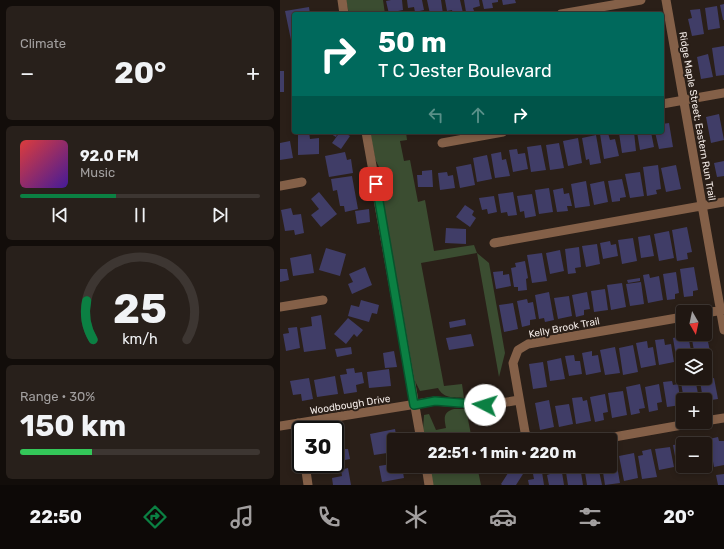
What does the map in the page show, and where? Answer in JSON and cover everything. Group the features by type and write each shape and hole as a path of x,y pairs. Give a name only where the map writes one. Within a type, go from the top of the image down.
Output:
{"street":[{"path":"342,0 344,12"},
{"path":"572,12 641,0"},
{"name":"Ridge Maple Street; Eastern Run Trail","path":"666,0 722,310 724,330"},
{"path":"664,104 724,93"},
{"path":"366,134 420,433"},
{"path":"442,143 492,134"},
{"path":"280,186 302,182"},
{"path":"494,243 724,202"},
{"path":"280,307 323,300"},
{"path":"712,312 722,310"},
{"name":"Kelly Brook Trail","path":"525,433 513,363 518,350 528,344 676,318"},
{"name":"Woodbough Drive","path":"311,421 435,401 485,405 519,400"},
{"path":"712,420 724,418"},
{"name":"Woodbough Drive","path":"280,426 292,424"},
{"path":"617,436 676,426"},
{"path":"306,473 308,485"},
{"path":"427,473 429,485"}],"green space":[{"path":"346,0 383,0 385,12 349,12"},
{"path":"370,134 406,134 407,140 400,141 404,161 410,160 418,202 425,200 434,251 474,245 477,253 421,263 444,386 462,384 464,398 446,396 440,392 438,388 420,391 415,381 384,210 384,193 387,191 384,174 382,173 375,159"},
{"path":"477,253 489,263 505,353 499,377"},
{"path":"466,409 471,433 424,433 424,415 429,414 436,430 446,428 445,416 450,410"},
{"path":"431,473 478,473 481,485 433,485"}],"building":[{"path":"402,0 403,10 398,12 389,12 386,1"},
{"path":"407,0 422,0 424,10 415,12 414,7 408,8"},
{"path":"427,0 441,0 443,12 430,12"},
{"path":"445,0 460,0 463,12 452,12 452,10 447,11"},
{"path":"464,0 479,0 480,6 473,8 474,11 466,12"},
{"path":"482,0 498,0 498,2 492,3 493,8 484,9"},
{"path":"502,0 515,0 516,3 503,5"},
{"path":"724,4 724,20 723,20 720,5"},
{"path":"717,6 720,28 708,30 705,8"},
{"path":"309,7 310,12 292,12 292,45 285,11"},
{"path":"700,9 704,34 692,36 688,19 692,18 690,10"},
{"path":"724,46 724,75 716,76 712,48"},
{"path":"708,54 713,77 701,79 697,57"},
{"path":"280,71 284,71 284,92 280,92"},
{"path":"719,114 724,140 711,143 706,117"},
{"path":"669,123 673,147 659,149 655,134 664,134 664,124"},
{"path":"298,134 309,134 310,139 319,138 319,154 298,155"},
{"path":"339,134 346,134 350,136 341,149 332,143"},
{"path":"600,134 608,134 610,140 615,139 619,156 604,159"},
{"path":"619,134 634,134 636,151 622,153"},
{"path":"637,134 651,134 654,147 640,150"},
{"path":"596,135 601,163 590,165 589,159 586,160 582,138"},
{"path":"578,138 582,163 568,166 563,141"},
{"path":"290,141 293,158 280,160 280,143"},
{"path":"559,143 564,168 550,170 546,145"},
{"path":"541,145 546,170 531,172 527,147"},
{"path":"517,149 518,154 525,153 528,169 513,172 509,150"},
{"path":"345,152 347,160 351,159 353,173 329,177 325,156"},
{"path":"501,152 502,160 506,159 510,176 495,178 491,154"},
{"path":"487,155 492,179 477,182 473,158"},
{"path":"724,161 724,176 717,177 714,163"},
{"path":"471,164 475,185 460,188 456,167"},
{"path":"658,165 661,189 656,190 657,194 647,196 643,167"},
{"path":"676,165 681,189 666,192 661,168"},
{"path":"432,170 433,187 418,187 417,175 422,175 422,171"},
{"path":"447,172 448,176 453,175 455,188 440,190 438,173"},
{"path":"640,172 644,196 630,198 625,174"},
{"path":"352,176 358,209 345,212 344,206 340,206 337,190 333,191 331,179"},
{"path":"622,179 626,197 620,198 620,201 612,202 608,181"},
{"path":"586,181 590,206 575,208 571,184"},
{"path":"604,181 608,202 594,205 590,184"},
{"path":"549,188 553,212 539,214 535,190"},
{"path":"563,188 564,194 569,193 572,206 567,206 568,211 557,212 553,190"},
{"path":"319,192 337,214 321,227 311,215 319,209 311,199"},
{"path":"513,192 517,215 508,216 507,212 501,213 498,194"},
{"path":"532,194 536,216 525,218 524,211 520,212 517,196"},
{"path":"494,196 497,212 488,214 487,209 482,210 479,198"},
{"path":"465,205 474,211 472,215 476,218 470,227 456,217"},
{"path":"291,208 293,215 301,214 304,233 295,235 294,230 285,231 281,210"},
{"path":"369,209 370,222 357,224 355,211"},
{"path":"687,227 692,252 687,253 688,259 677,261 672,230"},
{"path":"446,228 466,229 466,244 445,243"},
{"path":"669,231 674,258 659,261 654,234"},
{"path":"650,235 654,256 641,258 638,237"},
{"path":"633,238 637,261 622,264 618,240"},
{"path":"610,241 611,245 616,244 618,256 603,259 600,243"},
{"path":"597,244 600,264 586,267 582,246"},
{"path":"579,247 581,267 575,268 576,273 568,274 565,249"},
{"path":"326,248 346,254 340,276 319,270"},
{"path":"560,250 564,271 550,274 546,253"},
{"path":"542,253 547,281 532,283 527,255"},
{"path":"311,254 314,273 293,276 290,258"},
{"path":"525,261 528,278 526,279 527,290 518,291 518,287 514,287 511,268 516,267 515,263"},
{"path":"365,267 372,285 352,294 348,284 353,282 349,274"},
{"path":"694,267 698,290 693,291 693,296 684,297 680,269"},
{"path":"280,269 287,269 289,280 280,282"},
{"path":"503,271 503,275 509,274 511,286 496,289 493,272"},
{"path":"676,272 679,293 675,294 675,299 667,300 663,274"},
{"path":"649,274 650,278 659,276 663,300 648,303 643,275"},
{"path":"640,278 640,281 628,283 627,280"},
{"path":"641,282 644,304 630,306 626,284"},
{"path":"622,283 626,307 611,310 607,285"},
{"path":"605,289 608,310 594,312 591,291"},
{"path":"549,292 554,320 545,322 544,318 539,319 535,295"},
{"path":"587,292 590,309 584,310 584,315 576,317 572,295"},
{"path":"569,296 572,316 558,319 554,298"},
{"path":"527,299 528,303 533,302 536,319 530,320 530,325 522,327 517,301"},
{"path":"361,300 379,305 377,314 372,313 369,322 348,316 351,305 359,307"},
{"path":"513,303 518,329 504,332 499,305"},
{"path":"321,315 326,349 304,352 300,328 312,326 311,317"},
{"path":"348,318 363,330 357,337 354,334 346,344 334,334"},
{"path":"465,319 466,325 450,328 449,322"},
{"path":"297,327 300,348 286,351 283,334 289,333 288,328"},
{"path":"471,334 474,346 449,350 446,338"},
{"path":"676,337 676,341 689,341 691,349 676,349 676,356 673,338"},
{"path":"664,339 665,345 671,344 674,362 659,365 655,340"},
{"path":"647,341 648,348 653,347 656,365 641,368 636,343"},
{"path":"692,341 708,341 710,349 694,349"},
{"path":"633,345 638,372 623,375 619,348"},
{"path":"351,347 352,354 337,357 335,349"},
{"path":"615,347 620,373 605,375 600,350"},
{"path":"394,351 397,367 385,368 383,353"},
{"path":"592,351 592,356 598,355 601,372 586,375 582,353"},
{"path":"574,355 575,361 580,361 582,374 569,376 565,356"},
{"path":"561,358 565,379 550,381 547,361"},
{"path":"543,362 547,387 533,389 529,364"},
{"path":"354,368 355,373 362,372 364,383 356,385 357,392 344,394 340,375 347,374 346,369"},
{"path":"389,369 391,386 369,388 367,372"},
{"path":"335,376 338,394 317,397 314,380"},
{"path":"309,378 313,399 302,401 301,394 293,395 290,381"},
{"path":"712,378 714,378 718,399 712,400 712,393 702,393 701,385 712,385"},
{"path":"672,381 673,385 678,385 679,393 676,393 676,406 667,407 663,382"},
{"path":"640,384 645,408 639,409 640,413 631,415 626,387"},
{"path":"659,384 662,402 657,403 658,410 649,412 645,387"},
{"path":"681,385 696,385 698,393 683,393"},
{"path":"623,391 627,415 612,418 608,393"},
{"path":"605,394 608,412 603,413 604,420 595,422 590,397"},
{"path":"582,397 583,401 587,400 591,421 576,424 572,398"},
{"path":"549,400 554,427 540,430 535,403"},
{"path":"569,404 573,424 559,427 555,406"},
{"path":"395,429 396,433 387,433 387,453 374,455 370,434"},
{"path":"718,437 719,441 724,441 724,465 714,467 712,456 712,438"},
{"path":"344,440 345,449 348,449 350,459 344,460"},
{"path":"673,445 676,445 676,462"},
{"path":"670,447 674,467 659,470 655,449"},
{"path":"651,449 657,477 642,479 638,456 643,455 642,451"},
{"path":"634,453 638,478 624,481 619,456"},
{"path":"387,465 387,473 403,473 404,478 382,482 379,466"},
{"path":"617,466 620,483 605,485 603,473 617,473"},
{"path":"348,468 351,485 333,485 332,478 342,476 342,473 344,473 344,469"},
{"path":"508,473 523,474 516,485 501,484"},
{"path":"542,473 544,485 529,485 528,480 534,479 533,474"},
{"path":"562,473 564,485 549,485 547,475"},
{"path":"566,473 581,473 583,485 568,485"},
{"path":"585,473 599,473 602,485 587,485"},
{"path":"724,474 724,485 718,485 716,475"}],"route":[{"path":"376,184 414,405 435,401 485,405"}]}
